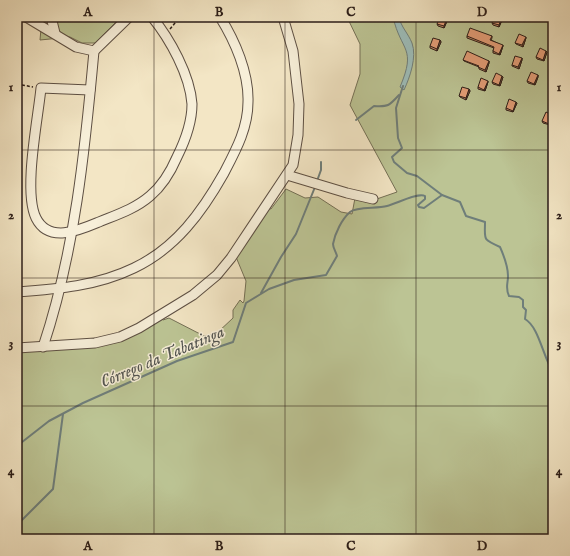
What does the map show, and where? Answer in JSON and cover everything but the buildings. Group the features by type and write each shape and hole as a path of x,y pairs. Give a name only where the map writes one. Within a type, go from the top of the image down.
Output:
{"street":[{"path":"26,17 55,33 76,47 94,51"},
{"path":"51,17 55,33"},
{"path":"43,347 72,233 84,159 94,51 129,17"},
{"path":"90,90 41,88 31,184 34,210 36,217 45,227 58,233 72,233 121,214 146,200 159,188 179,153 189,125 192,104 180,64 165,34 152,17"},
{"path":"17,292 58,289 96,282 136,267 157,255 173,242 202,210 235,153 246,125 248,88 242,65 233,42 220,17"},
{"path":"17,348 95,343 120,337 139,328 199,292 211,282 231,258 293,166 296,151 299,104 293,51 283,17"},
{"path":"287,175 373,199"}],"path":[{"path":"165,34 180,17"},
{"path":"17,84 41,88"}],"green space":[{"path":"42,17 121,17 95,43 82,43 70,37 40,40"},
{"path":"287,17 314,17 291,22"},
{"path":"347,17 553,17 553,539 17,539 17,349 108,344 161,318 163,320 169,318 204,336 217,333 233,318 233,310 240,300 243,303 244,301 246,281 236,257 268,208 271,209 286,189 305,198 318,197 341,212 352,214 355,198 371,201 397,192 350,105 360,74 360,44"}],"water":[{"path":"393,17 399,17 401,24 412,43 414,54 412,67 404,90 400,87 407,64 406,50 396,28"}],"waterway":[{"path":"403,86 396,108 398,138 402,148 392,157 394,162 407,173 417,176 442,195 460,202 466,216 485,222 485,236 487,240 500,247 507,265 507,288 509,296 519,297 523,300 523,307 526,310 525,319 534,329 553,372"},
{"path":"356,120 374,106 388,105 399,95"},
{"path":"317,181 321,170 321,162"},
{"path":"261,293 296,234 315,187"},
{"name":"Córrego da Tabatinga","path":"17,446 49,421 83,403 177,361 233,342 246,303 269,289 294,280 326,275 337,256 333,247 335,235 339,226 347,215 353,210 387,206 422,195 425,196 425,199 418,205 419,207 424,208 442,195"},
{"path":"17,525 53,489 63,414"}]}
